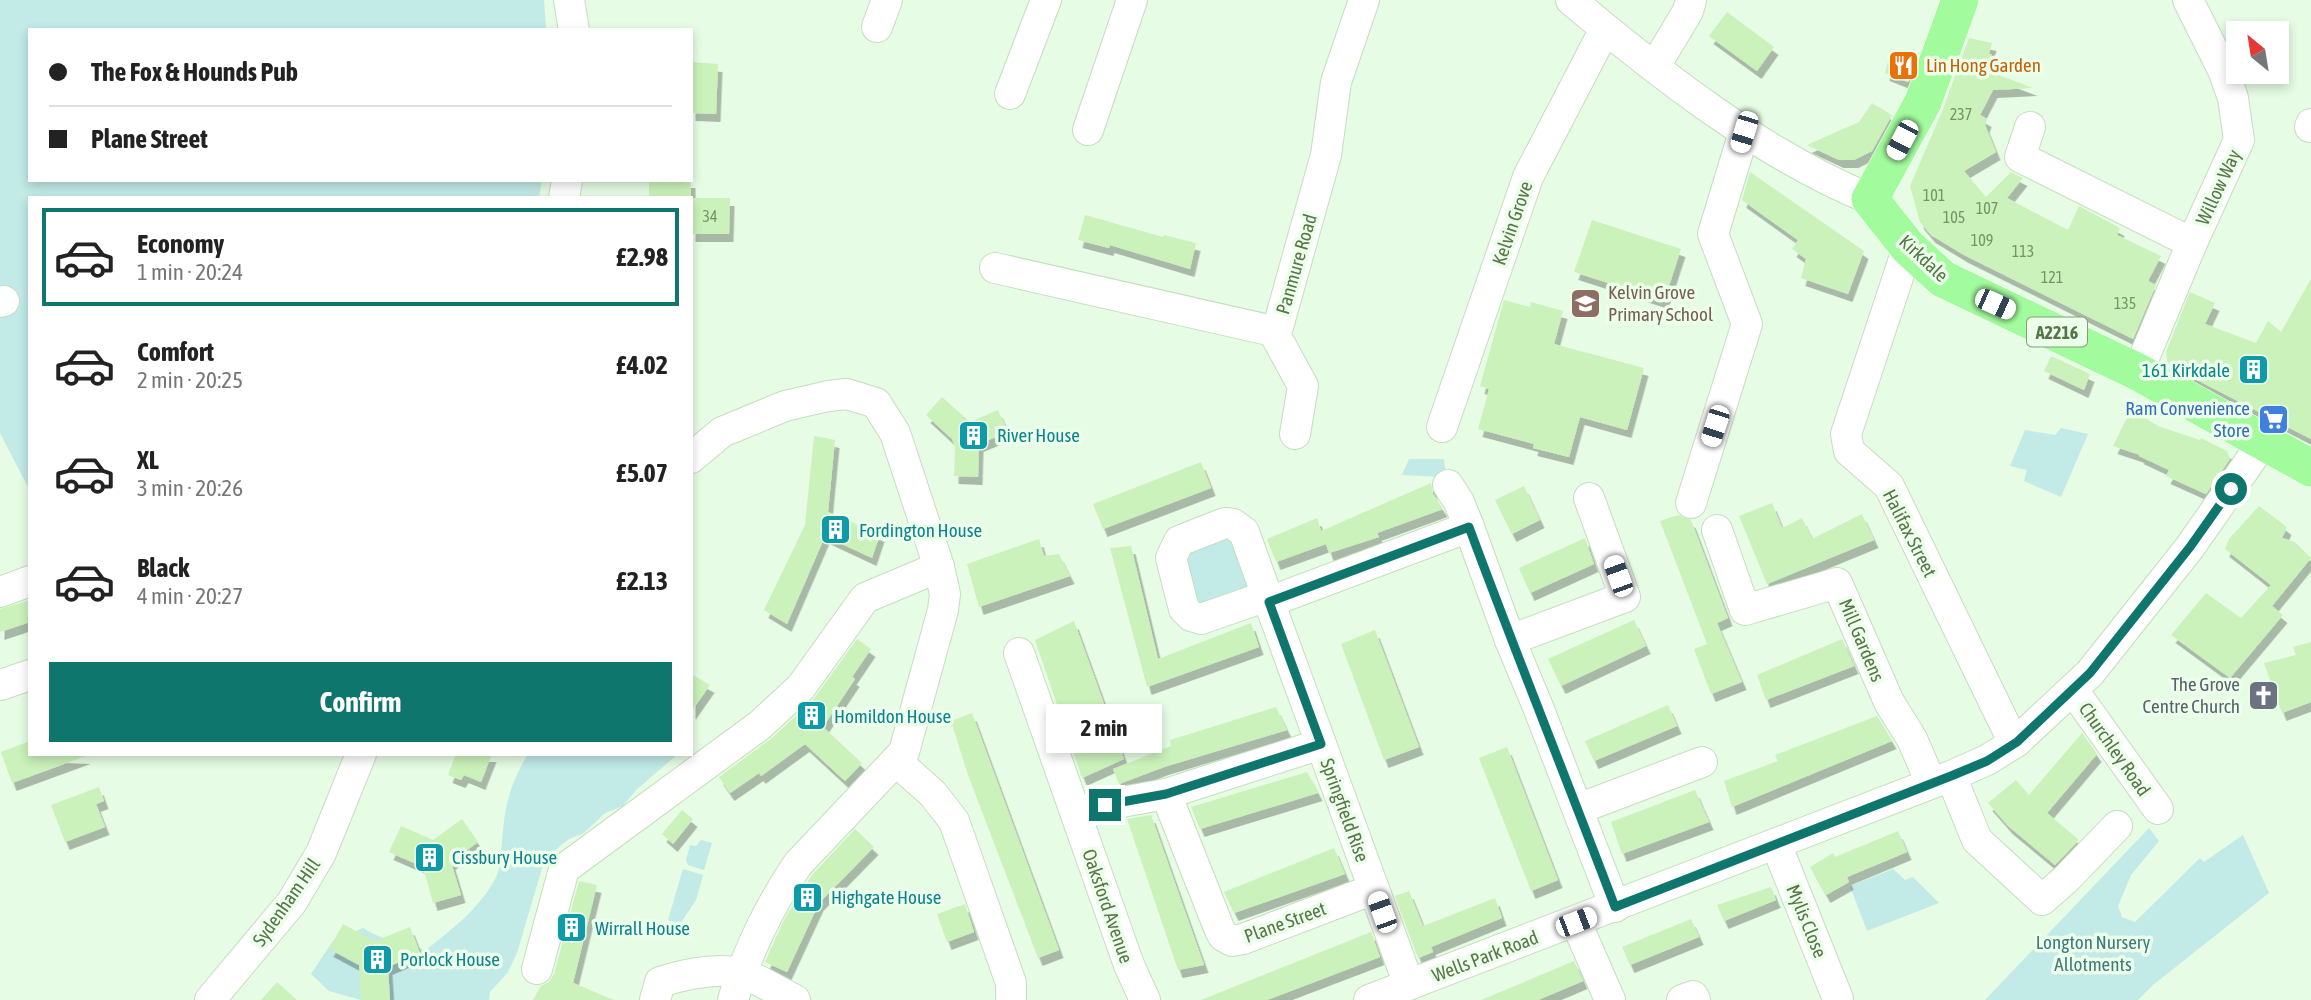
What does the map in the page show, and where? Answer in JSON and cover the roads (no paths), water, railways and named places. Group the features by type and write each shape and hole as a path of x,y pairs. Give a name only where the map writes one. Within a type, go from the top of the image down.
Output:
{"main road":[{"path":"1870,199 1923,102 1960,0"},
{"name":"Kirkdale","path":"1870,199 1908,247 1943,279 2138,372 2310,464"}],"street":[{"path":"569,0 574,28"},
{"path":"1010,94 1046,0"},
{"path":"1088,130 1132,0"},
{"name":"Panmure Road","path":"995,268 1273,331 1278,327 1305,237 1326,155 1336,82 1364,0"},
{"name":"Kirkdale","path":"1571,0 1605,29 1744,132 1840,187 1870,199"},
{"path":"1655,66 1688,10 1691,0"},
{"name":"Willow Way","path":"2138,372 2239,140 2233,98 2188,0"},
{"name":"Kelvin Grove","path":"1441,427 1528,177 1605,29"},
{"path":"2030,127 2020,157 2192,243"},
{"path":"1691,503 1748,324 1713,234 1744,132"},
{"name":"Halifax Street","path":"1908,247 1846,434 1849,451 1889,486 2010,735 2017,742"},
{"path":"1273,331 1303,386 1295,434"},
{"path":"693,456 722,432 785,406 847,394 876,403 895,433 939,567 945,594 943,610 904,751 797,864 785,883 737,987"},
{"name":"Wells Park Road","path":"1369,1000 1987,761 2017,742 2090,673 2190,547 2264,441"},
{"path":"1448,485 1459,502 1469,527 1510,640 1615,907"},
{"path":"1510,640 1632,594 1589,498"},
{"name":"Springfield Rise","path":"1409,985 1268,599 1469,527"},
{"name":"Mill Gardens","path":"1717,530 1745,610 1837,583 1889,702 1941,780"},
{"path":"537,969 564,869 760,725 801,687 865,598 939,567"},
{"path":"0,592 28,582"},
{"name":"Oaksford Avenue","path":"1019,653 1129,965 1145,1000"},
{"path":"0,685 28,676"},
{"name":"Churchley Road","path":"2073,690 2158,809"},
{"path":"1105,805 1166,794 1321,744"},
{"name":"Sydenham Hill","path":"210,1000 296,894 321,853 360,756"},
{"path":"896,761 933,794 954,821 1010,983 1011,1000"},
{"path":"1578,809 1702,762"},
{"path":"1941,780 1977,840 2042,900 2117,826"},
{"name":"Plane Street","path":"1166,794 1219,928 1223,936 1231,941 1243,939 1374,889"},
{"name":"Mylis Close","path":"1776,844 1838,999"},
{"path":"1576,922 1609,1000"},
{"path":"654,1000 660,982 684,975 795,1000"},
{"path":"1682,1000 1693,996 1695,1000"}],"place":[{"name":"Lin Hong Garden","path":"1903,65"},
{"name":"Kelvin Grove Primary School","path":"1585,303"},
{"name":"161 Kirkdale","path":"2253,370"},
{"name":"Ram Convenience Store","path":"2273,419"},
{"name":"River House","path":"974,435"},
{"name":"Fordington House","path":"836,530"},
{"name":"The Grove Centre Church","path":"2263,695"},
{"name":"Homildon House","path":"811,716"},
{"name":"Cissbury House","path":"429,857"},
{"name":"Highgate House","path":"808,897"},
{"name":"Wirrall House","path":"572,928"},
{"name":"Porlock House","path":"377,959"}],"park label":[{"name":"Longton Nursery Allotments","path":"2093,953"}]}
